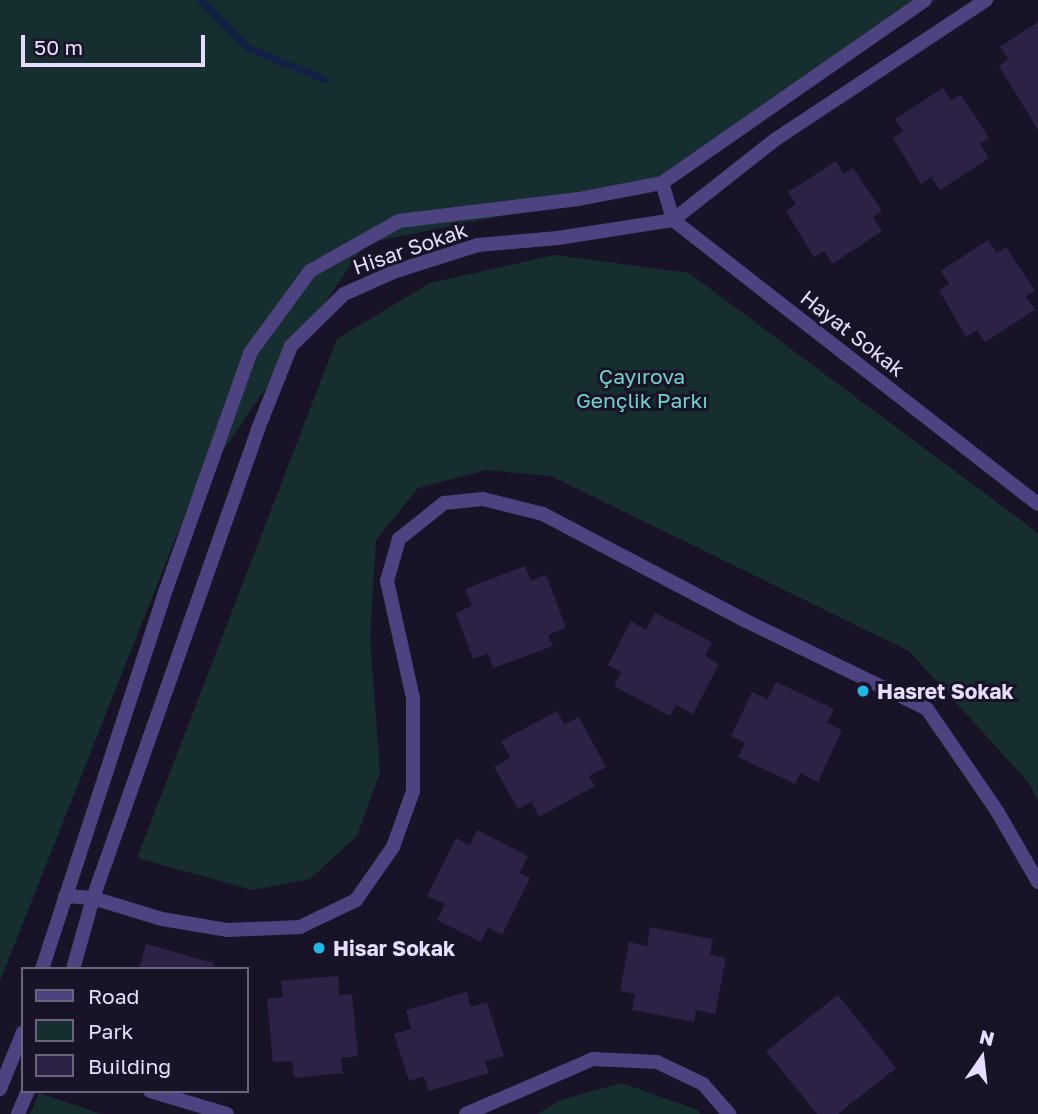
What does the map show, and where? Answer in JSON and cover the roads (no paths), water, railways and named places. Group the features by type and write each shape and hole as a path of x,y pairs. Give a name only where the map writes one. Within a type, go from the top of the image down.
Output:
{"street":[{"name":"Hisar Sokak","path":"43,967 163,598 250,354 310,271 399,222 579,199 662,183 925,0"},
{"name":"Hisar Sokak","path":"74,967 93,898 258,429 291,346 344,294 396,271 478,245 558,238 673,219 776,139 986,0"},
{"path":"662,183 673,219"},
{"name":"Hayat Sokak","path":"673,219 1038,504"},
{"path":"65,896 93,898 162,919 228,930 300,927 356,900 393,847 413,791 413,698 387,581 399,539 444,503 484,499 543,514 746,621 927,709 997,811 1038,882"},
{"path":"0,1088 21,1042"},
{"path":"466,1114 593,1059 656,1062 703,1084 729,1114"},
{"path":"18,1114 27,1093"},
{"path":"157,1093 226,1114"}],"waterway":[{"path":"200,0 248,48 324,79"}],"place":[{"name":"Hasret Sokak","path":"863,691"},
{"name":"Hisar Sokak","path":"319,948"}],"park label":[{"name":"Çayırova Gençlik Parkı","path":"642,388"}]}
